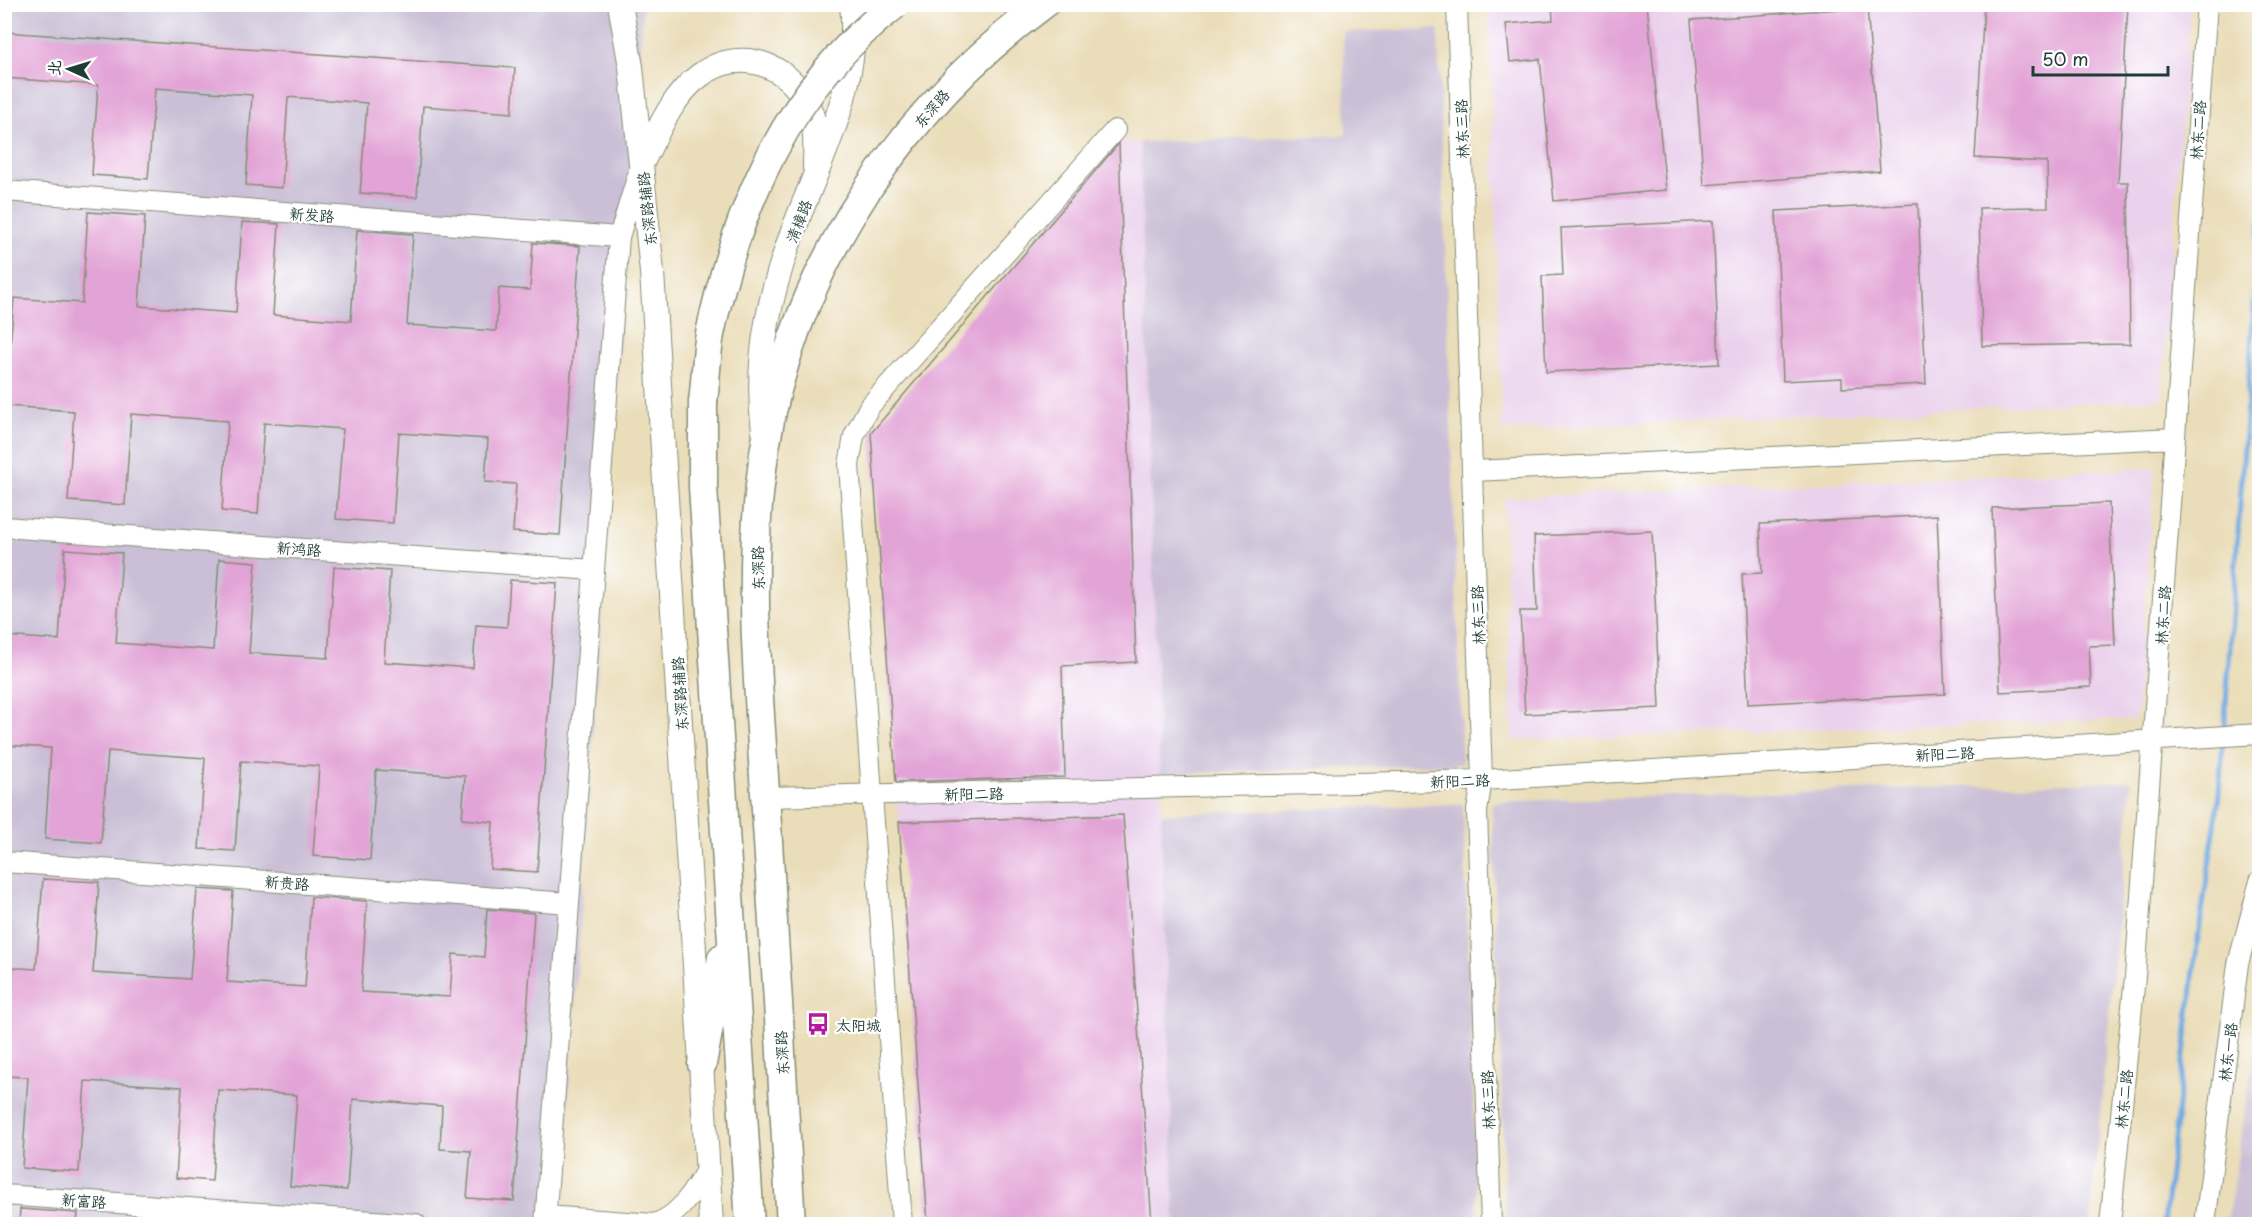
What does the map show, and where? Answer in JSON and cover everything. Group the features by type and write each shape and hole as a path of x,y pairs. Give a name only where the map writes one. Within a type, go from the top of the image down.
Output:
{"highway":[{"path":"750,1224 703,487 704,402 710,336 733,242 781,132 820,79 867,26 896,4"},
{"name":"东深路","path":"791,1224 758,654 756,534 765,442 784,359 802,308 849,217 877,174 939,98 1007,32 1044,4"},
{"path":"702,1064 730,917"}],"main road":[{"path":"620,4 631,67 641,164"},
{"name":"清樟路","path":"765,442 760,388 767,313 780,269 837,124 847,89 854,32 852,4"},
{"path":"641,164 671,108 700,75 716,66 734,61 751,60 768,64 787,76 803,95 812,117 815,176"},
{"name":"东深路辅路","path":"641,164 652,272 711,1224"}],"street":[{"name":"林东三路","path":"1457,4 1482,780 1477,811 1491,1224"},
{"name":"林东二路","path":"2110,1224 2135,977 2207,4"},
{"path":"902,1224 849,465 854,436 869,407 1115,130"},
{"path":"641,164 619,237 545,1220 654,1224 667,1220 681,1208 708,1168"},
{"name":"新发路","path":"4,191 619,237"},
{"path":"1473,471 2175,438"},
{"name":"新鸿路","path":"4,527 594,570"},
{"name":"新阳二路","path":"766,797 1482,780 2259,734"},
{"name":"新贵路","path":"4,862 569,903"},
{"name":"林东一路","path":"2205,1224 2238,964 2259,881"},
{"name":"新富路","path":"4,1194 416,1224"}],"shaded area":[{"path":"5,5 643,5 560,1224 5,1224"},
{"path":"1489,5 2190,5 2161,399 1502,430"},
{"path":"1438,29 1462,764 1160,774 1140,142 1346,135 1343,32"},
{"path":"1119,142 1140,142 1175,1224 928,1224 871,433"},
{"path":"2155,468 2136,719 1512,740 1504,498"},
{"path":"2131,781 2090,1224 1506,1224 1492,802"},
{"path":"1463,804 1477,1224 1175,1224 1161,814"},
{"path":"2259,1025 2259,1224 2227,1224"}],"building":[{"path":"1552,4 1647,4 1666,190 1554,201 1540,59 1510,62 1506,24 1553,20"},
{"path":"1984,4 2128,4 2118,182 2128,182 2130,344 1982,346 1979,208 2048,207 2047,162 1975,158"},
{"path":"1867,7 1880,171 1704,185 1691,20"},
{"path":"4,32 515,68 512,113 423,106 417,197 360,193 367,103 288,97 282,188 246,185 252,95 155,88 148,179 92,175 98,85 4,78"},
{"path":"1119,143 1136,662 1062,666 1065,777 896,782 871,433"},
{"path":"1918,204 1926,384 1842,388 1842,378 1783,381 1776,211"},
{"path":"88,212 145,216 139,306 236,313 242,222 279,224 273,315 351,321 357,230 413,234 407,325 496,331 499,288 530,290 533,243 580,246 560,535 513,532 516,484 485,482 488,439 399,433 393,523 336,519 343,429 264,423 258,514 222,511 228,421 131,414 125,505 68,501 74,411 6,406 9,361 14,298 82,303"},
{"path":"1713,221 1719,364 1546,372 1542,276 1563,275 1561,228"},
{"path":"2109,503 2115,645 2089,646 2091,687 2000,692 1992,508"},
{"path":"1937,515 1945,694 1748,704 1742,574 1762,573 1760,524"},
{"path":"1652,531 1660,708 1525,714 1520,611 1537,611 1534,536"},
{"path":"65,549 122,553 116,643 213,650 219,559 256,562 249,653 328,658 334,567 390,571 384,662 473,668 476,625 507,627 510,580 557,583 537,872 490,869 493,822 462,819 465,776 376,770 370,860 313,856 319,766 241,761 235,851 199,849 205,758 108,751 101,843 45,839 51,748 4,745 4,636 59,640"},
{"path":"1123,815 1152,1224 928,1224 899,822"},
{"path":"43,879 99,882 93,973 190,979 197,889 233,891 227,982 305,987 311,897 367,901 361,992 450,997 453,954 484,957 487,909 534,913 514,1201 467,1198 471,1151 440,1149 442,1106 353,1099 347,1190 290,1186 297,1095 218,1090 212,1181 176,1178 182,1087 85,1081 79,1172 22,1168 28,1077 4,1076 4,967 36,969"},
{"path":"20,1209 78,1213 77,1224 19,1224"}],"waterway":[{"path":"2224,732 2260,222"},
{"path":"2164,1224 2197,945 2218,805 2223,741"}],"place":[{"name":"太阳城","path":"818,1024"}]}
